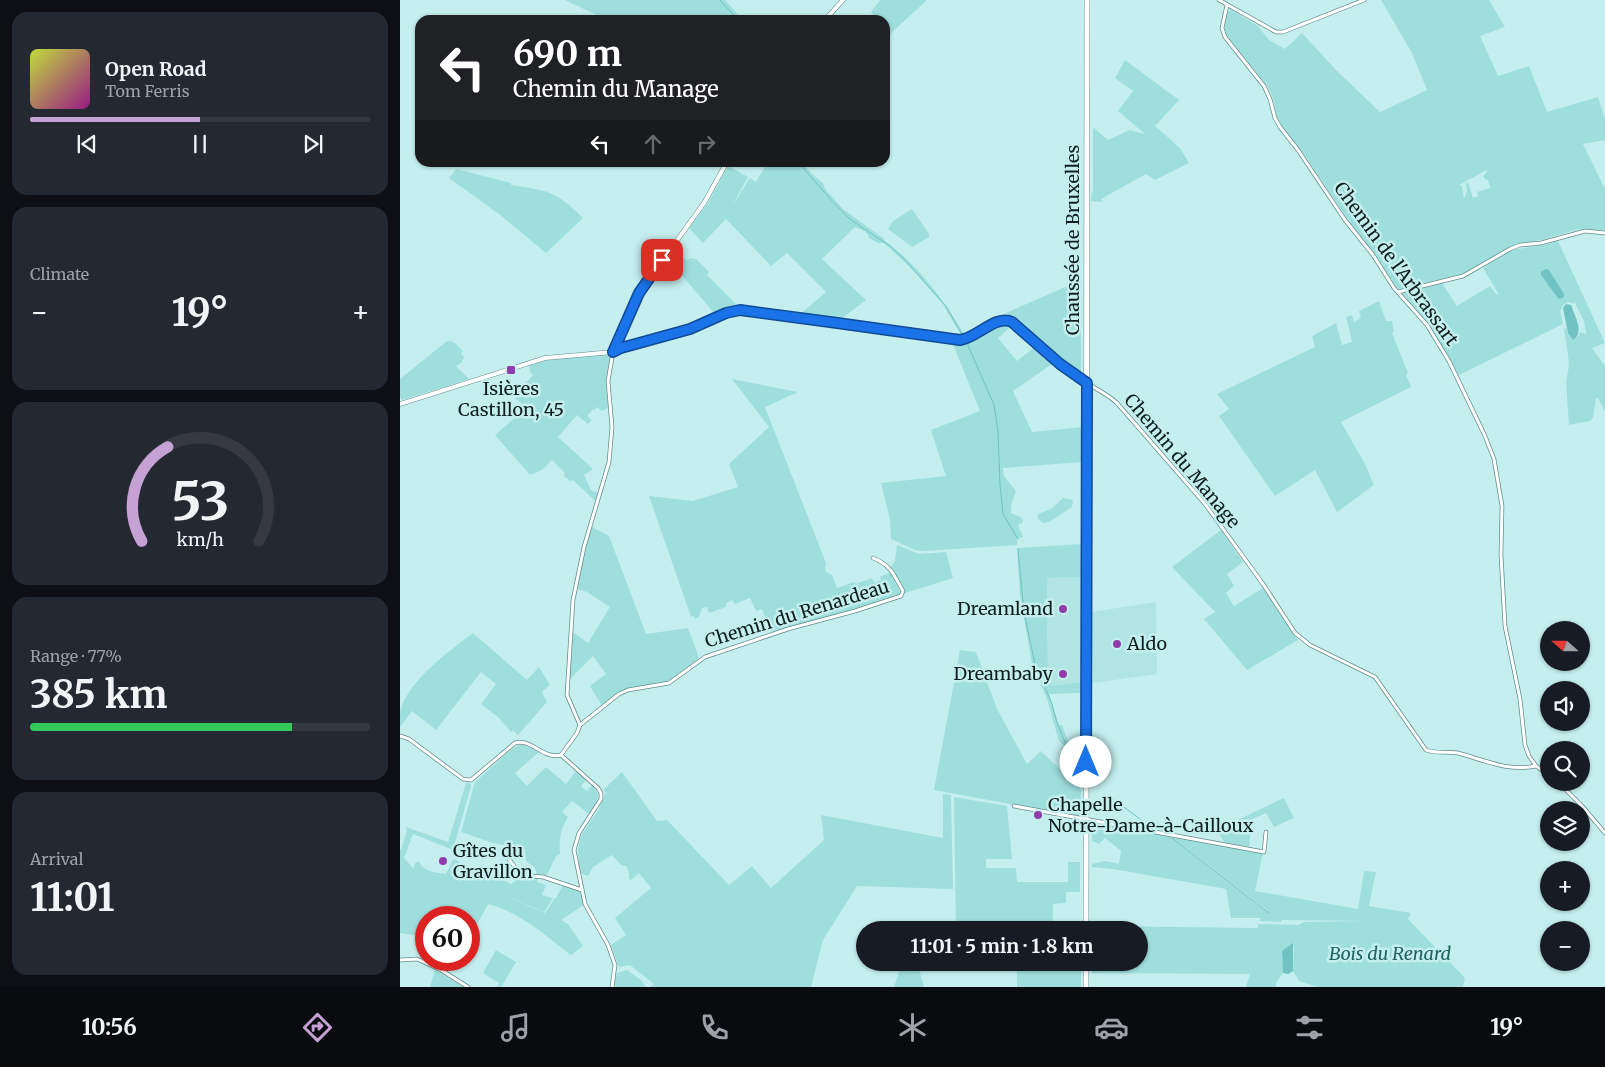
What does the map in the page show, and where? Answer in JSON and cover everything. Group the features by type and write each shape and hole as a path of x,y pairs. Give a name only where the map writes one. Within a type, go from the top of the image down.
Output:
{"main road":[{"name":"Chaussée de Bruxelles","path":"1086,921 1087,0"},
{"path":"1086,971 1086,987"}],"street":[{"path":"830,15 844,0"},
{"path":"1218,0 1276,32 1283,32 1364,0"},
{"name":"Chemin de l'Arbrassart","path":"1227,5 1222,28 1225,37 1264,86 1280,127 1298,150 1345,220 1373,255 1398,292 1427,325 1442,349 1485,436 1494,459 1502,506 1501,555 1506,636 1520,699 1525,745 1529,756 1536,766"},
{"path":"400,736 409,739 454,774 471,780 515,743 525,742 549,755 557,756 561,755 577,733 580,724 567,695 573,600 579,566 606,474 610,452 612,427 608,380 613,352 639,293 704,203 724,167"},
{"path":"1398,292 1463,276 1510,248 1541,243 1585,232 1605,233"},
{"name":"Chemin du Manage","path":"613,352 621,348 690,329 735,311 745,310 960,340 970,337 998,321 1005,319 1012,322 1060,364 1087,383 1104,392 1117,403 1205,504 1300,639 1310,646 1374,677 1426,750 1457,753 1501,766 1518,768 1536,766"},
{"path":"400,404 545,358 613,352"},
{"name":"Chemin du Renardeau","path":"580,724 619,694 628,690 669,683 705,657 788,629 902,596 903,591 890,568 873,558"},
{"path":"561,755 590,780 601,793 601,799 584,825 574,850 588,910 612,953 615,965 612,987"},
{"path":"1536,766 1540,769"},
{"path":"1567,791 1605,833"},
{"path":"1014,806 1264,852 1266,832"},
{"path":"502,850 521,875 543,877 582,890"},
{"path":"400,960 417,959 441,970 468,987"}],"shaded area":[{"path":"1546,269 1549,270 1564,297 1558,298 1541,275 1541,272"},
{"path":"1566,304 1571,305 1579,329 1577,337 1573,340 1568,333 1563,308"},
{"path":"1081,577 1081,682 1051,686 1048,671 1047,612 1044,611 1044,599 1047,598 1047,578"},
{"path":"1156,602 1157,674 1093,683 1091,612"},
{"path":"1293,943 1293,971 1288,974 1283,973 1282,951"}],"green space":[{"path":"565,0 725,0 738,15 596,15"},
{"path":"880,0 927,0 890,34 890,15 874,15 871,12"},
{"path":"1381,0 1489,0 1505,27 1480,36 1498,76 1529,66 1547,112 1598,97 1605,119 1605,140 1583,144 1605,189 1605,230 1579,229 1541,240 1514,245 1469,272 1400,289 1397,288 1376,255 1355,230 1304,154 1282,126 1277,117 1273,98 1268,87 1227,36 1225,21 1228,11 1231,10 1258,26 1269,40 1285,49 1302,33 1336,70 1380,112 1427,90 1412,53","holes":["1487,170 1483,176 1488,180 1490,188 1477,192 1478,196 1473,198 1468,182 1464,199 1462,186 1459,185"]},
{"path":"1125,60 1179,100 1155,126 1180,148 1189,163 1155,180 1146,174 1101,199 1103,202 1091,201 1093,188 1093,127 1108,140 1130,130 1145,134 1118,111 1133,91 1115,78"},
{"path":"727,167 748,177 732,206 750,178 756,182 765,167 806,167 823,183 825,189 844,210 883,238 919,272 939,296 965,336 962,337 942,303 912,269 884,243 878,243 869,238 865,232 855,227 822,259 866,300 840,320 798,316 826,292 787,253 771,266 726,219 703,243 689,228 708,203"},
{"path":"456,169 511,183 511,185 550,193 565,202 583,218 546,253 499,214 449,178"},
{"path":"912,209 929,234 929,237 912,247 888,229 893,221"},
{"path":"1558,241 1605,343 1592,348 1605,366 1605,412 1598,398 1596,398 1593,418 1590,421 1569,425 1566,381 1569,366 1564,329 1566,328 1568,333 1578,337 1580,332 1586,334 1584,321 1574,301 1574,304 1568,302 1564,304 1560,311 1563,324 1459,375 1434,332 1403,294 1406,291 1442,283 1457,306 1490,286 1499,295 1483,268 1511,250"},
{"path":"674,249 687,261 690,258 696,259 709,272 707,275 740,308 716,315 667,258"},
{"path":"1081,280 1081,376 1006,313"},
{"path":"1379,301 1386,321 1392,321 1394,331 1392,333 1408,373 1406,375 1411,387 1341,422 1365,464 1374,485 1337,512 1315,470 1275,496 1219,416 1229,409 1217,394 1315,347 1312,336 1336,323 1342,345 1352,342 1346,317 1352,315 1354,322 1361,318 1359,311"},
{"path":"1003,321 1013,325 998,338 1017,361 1036,346 1055,362 1013,391 1032,432 1082,427 1083,462 1003,468 1004,476 1016,491 1011,505 1011,513 1022,518 1023,522 1018,525 1023,537 1017,539 1017,545 915,550 891,539 890,519 881,483 946,476 931,430 980,411 952,342 965,342"},
{"path":"447,341 454,342 463,351 461,354 464,357 461,363 456,366 469,379 402,400 400,397 400,379"},
{"path":"609,355 606,379 608,408 602,411 597,407 593,409 587,416 592,420 588,424 577,415 558,437 593,469 584,475 591,490 598,493 595,501 573,480 570,481 564,476 565,473 552,460 542,470 530,475 495,435 526,408 513,396 533,375 530,372 529,365 557,358"},
{"path":"732,379 798,392 765,407 826,563 825,571 832,575 837,588 872,578 874,583 881,580 880,577 891,572 901,594 846,612 771,632 762,609 756,611 750,598 735,604 732,600 726,603 726,607 709,613 707,607 702,608 699,617 695,619 694,616 691,617 649,496 693,501 738,487 729,464 769,427"},
{"path":"1063,498 1073,500 1072,507 1049,522 1043,523 1038,519 1038,514 1051,509"},
{"path":"592,527 609,536 646,634 688,628 698,655 698,659 670,681 624,690 602,706 590,686 606,674 593,656 569,680 573,632 588,643 610,607 587,592 577,589"},
{"path":"1221,530 1243,562 1227,574 1234,586 1226,593 1234,606 1263,588 1298,640 1247,670 1204,619 1215,612 1172,567"},
{"path":"1081,544 1081,577 1047,578 1047,599 1044,599 1044,611 1047,611 1048,671 1051,686 1081,682 1081,691 1079,693 1049,694 1059,725 1062,725 1070,747 1068,749 1059,741 1047,699 1032,664 1020,596 1017,548"},
{"path":"897,545 919,554 946,552 953,578 905,593 891,567 895,561"},
{"path":"473,633 527,680 539,667 550,685 542,692 547,702 518,735 513,730 511,732 499,718 481,704 496,684 481,672 436,730 412,711 400,727 400,711 412,688 431,667"},
{"path":"960,650 976,652 997,709 1027,764 1041,751 1081,790 1080,817 934,790"},
{"path":"521,744 539,752 515,773 527,786 546,767 566,784 576,771 587,779 581,786 587,791 592,785 598,794 597,804 589,814 572,801 562,812 568,817 561,835 560,854 556,856 546,877 537,875 535,868 526,861 525,849 493,843 461,832 475,782 512,749"},
{"path":"622,772 657,821 667,820 729,885 752,866 771,888 824,840 821,815 943,838 943,794 951,795 953,889 857,886 823,940 811,987 650,987 654,984 630,965 619,967 611,945 626,935 615,918 651,888 639,873 631,880 629,879 626,866 621,865 612,855 593,867 588,876 580,873 578,854 582,835 599,809 606,793 603,790"},
{"path":"466,783 470,783 471,786 453,850 413,834 404,858 414,869 414,865 418,861 427,869 446,874 453,859 512,884 514,881 527,876 537,877 537,882 546,885 542,895 553,898 544,912 503,895 545,913 563,885 580,891 584,905 561,920 568,924 583,946 571,955 521,918 488,904 480,919 480,906 415,906 415,935 400,933 400,849 407,831 406,827 448,842"},
{"path":"954,797 1007,806 1012,859 986,859 986,868 1016,868 1017,882 1068,882 1068,862 1080,862 1080,892 1066,892 1066,903 1053,904 1053,921 956,921"},
{"path":"1284,798 1294,818 1274,827 1266,813 1252,819 1249,847 1225,843 1216,830"},
{"name":"Bois du Renard","path":"1092,823 1169,836 1267,912 1172,837 1263,853 1255,891 1358,909 1364,871 1376,872 1369,906 1411,913 1408,919 1465,978 1463,987 1318,987 1299,981 1293,971 1294,946 1282,952 1283,973 1276,983 1276,987 1246,987 1250,974 1092,973 1092,971 1148,971 1148,927 1258,928 1258,924 1298,925 1304,922 1367,921 1282,920 1281,922 1259,921 1261,918 1231,918 1226,889 1092,867 1092,864 1105,861 1119,864 1121,851 1105,838 1099,844 1092,841"},
{"path":"496,950 516,962 501,987 497,987 499,983 483,973"},
{"path":"627,970 641,980 646,987 613,987 617,973"},
{"path":"435,971 437,971 464,987 430,987"},
{"path":"899,971 919,971 924,987 894,987"},
{"path":"1017,971 1081,971 1081,987 1017,987"}],"waterway":[{"path":"720,0 734,15"},
{"path":"802,167 851,220 890,246 903,258 946,306 963,336"},
{"path":"967,343 994,405 998,431 1003,514 1018,539"},
{"path":"1018,549 1024,612 1035,664 1069,752 1080,766"},
{"path":"1109,796 1140,819 1166,832"},
{"path":"1172,838 1269,913"}],"place":[{"name":"Isières Castillon, 45","path":"511,370"},
{"name":"Dreamland","path":"1063,609"},
{"name":"Aldo","path":"1117,644"},
{"name":"Dreambaby","path":"1063,674"},
{"name":"Chapelle Notre-Dame-à-Cailloux","path":"1038,815"},
{"name":"Gîtes du Gravillon","path":"443,861"}],"route":[{"path":"662,260 639,293 613,352 621,348 702,325 726,313 745,310 954,340 966,340 998,321 1005,319 1012,322 1060,364 1087,383 1086,762"}]}
